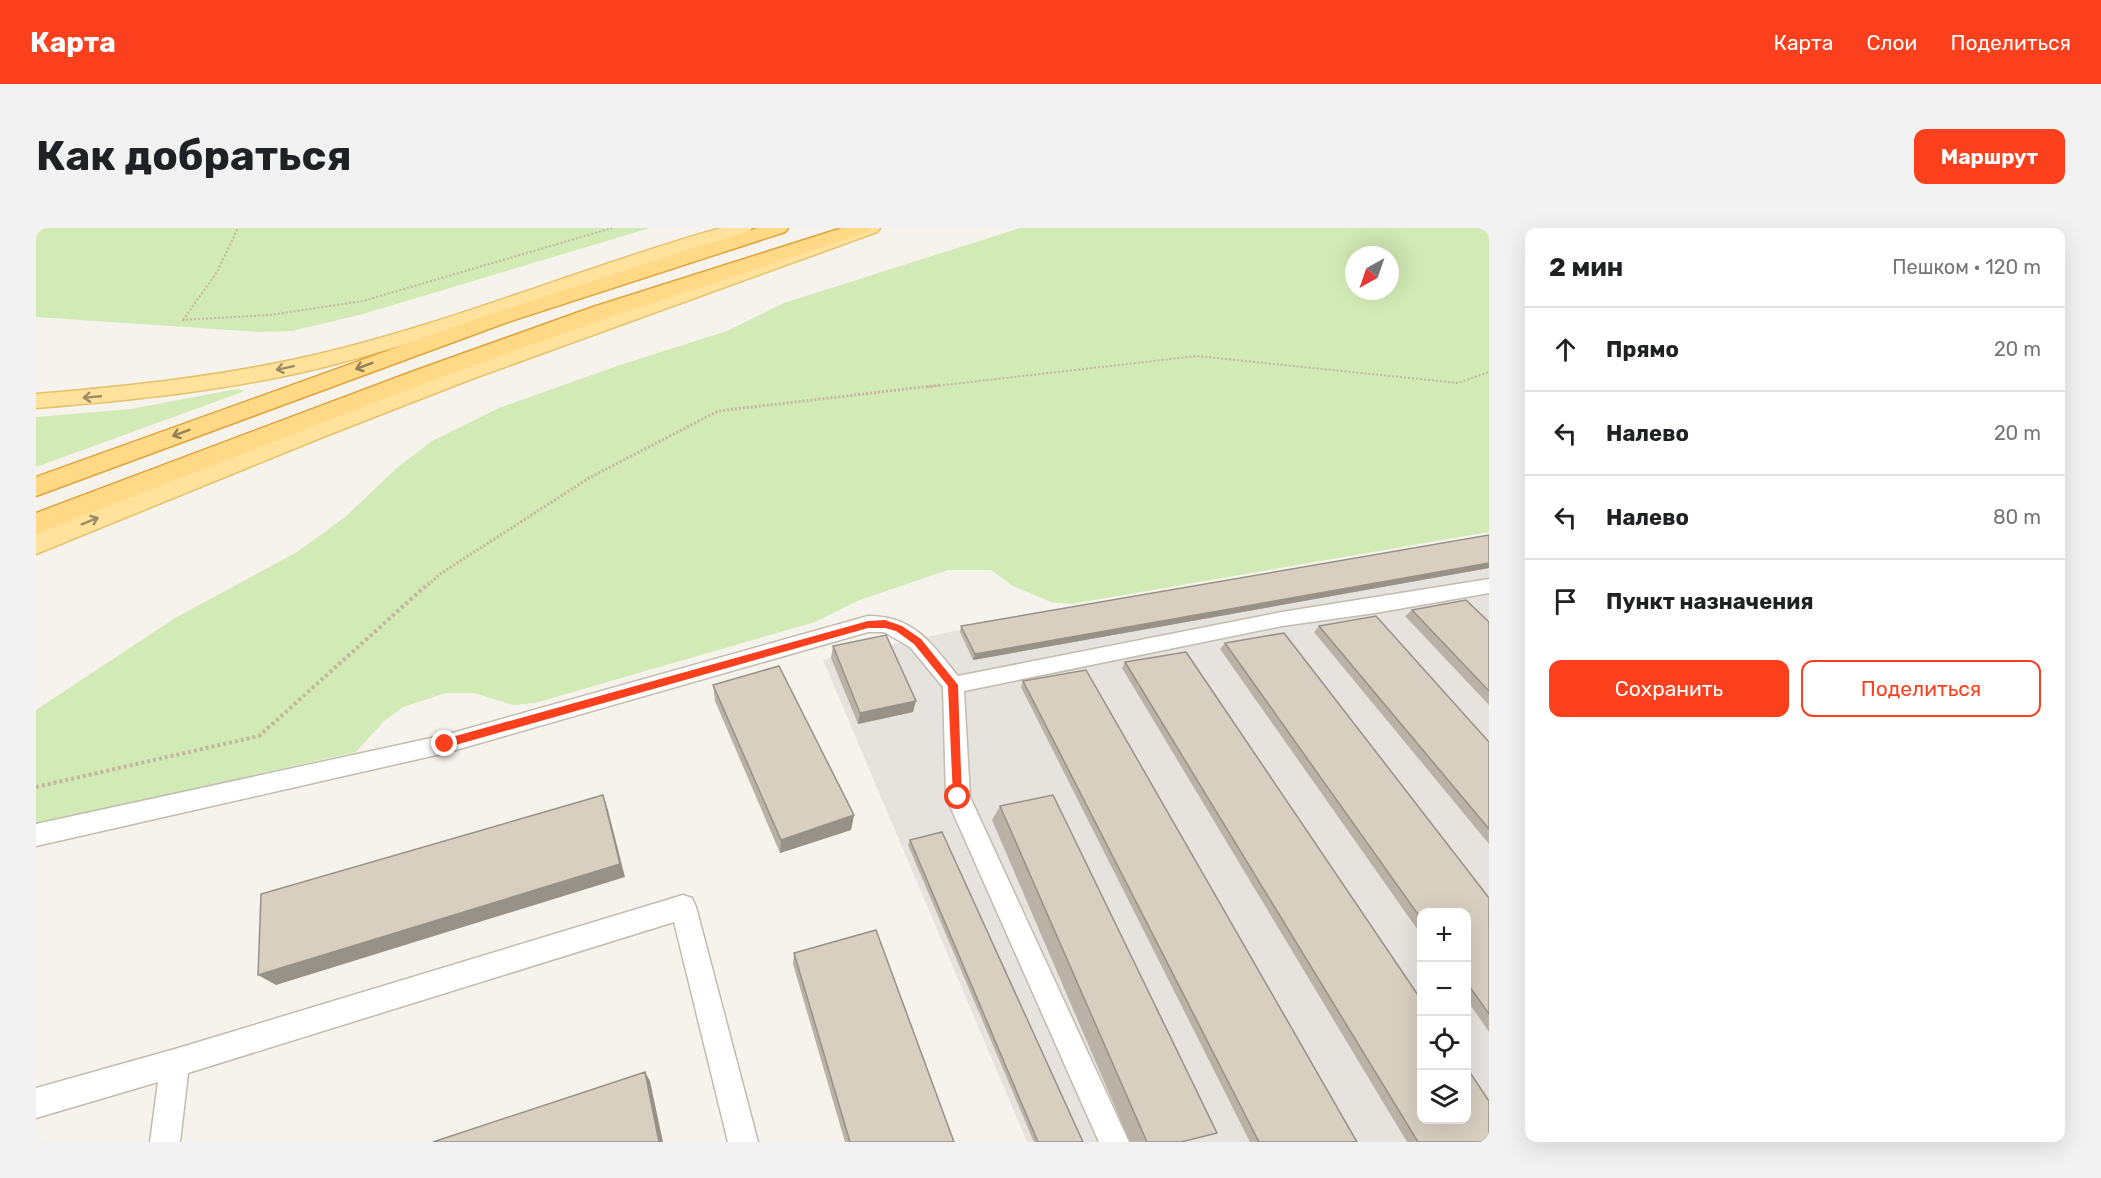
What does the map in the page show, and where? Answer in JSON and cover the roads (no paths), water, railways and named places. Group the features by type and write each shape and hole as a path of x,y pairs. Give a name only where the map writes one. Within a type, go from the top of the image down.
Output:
{"highway":[{"path":"36,487 409,350 574,293 778,228"},
{"path":"36,524 422,376 601,312 861,228"}],"main road":[{"path":"36,400 158,390 324,360 742,228"},
{"path":"36,544 314,431 450,379 870,228"}],"lane":[{"path":"953,685 1282,619 1376,606 1489,586"},
{"path":"36,836 445,744 868,624 885,624 899,628 917,641 953,685 958,797 1114,1142"},
{"path":"36,1103 175,1063 683,907 743,1142"},
{"path":"165,1142 175,1063"}]}
